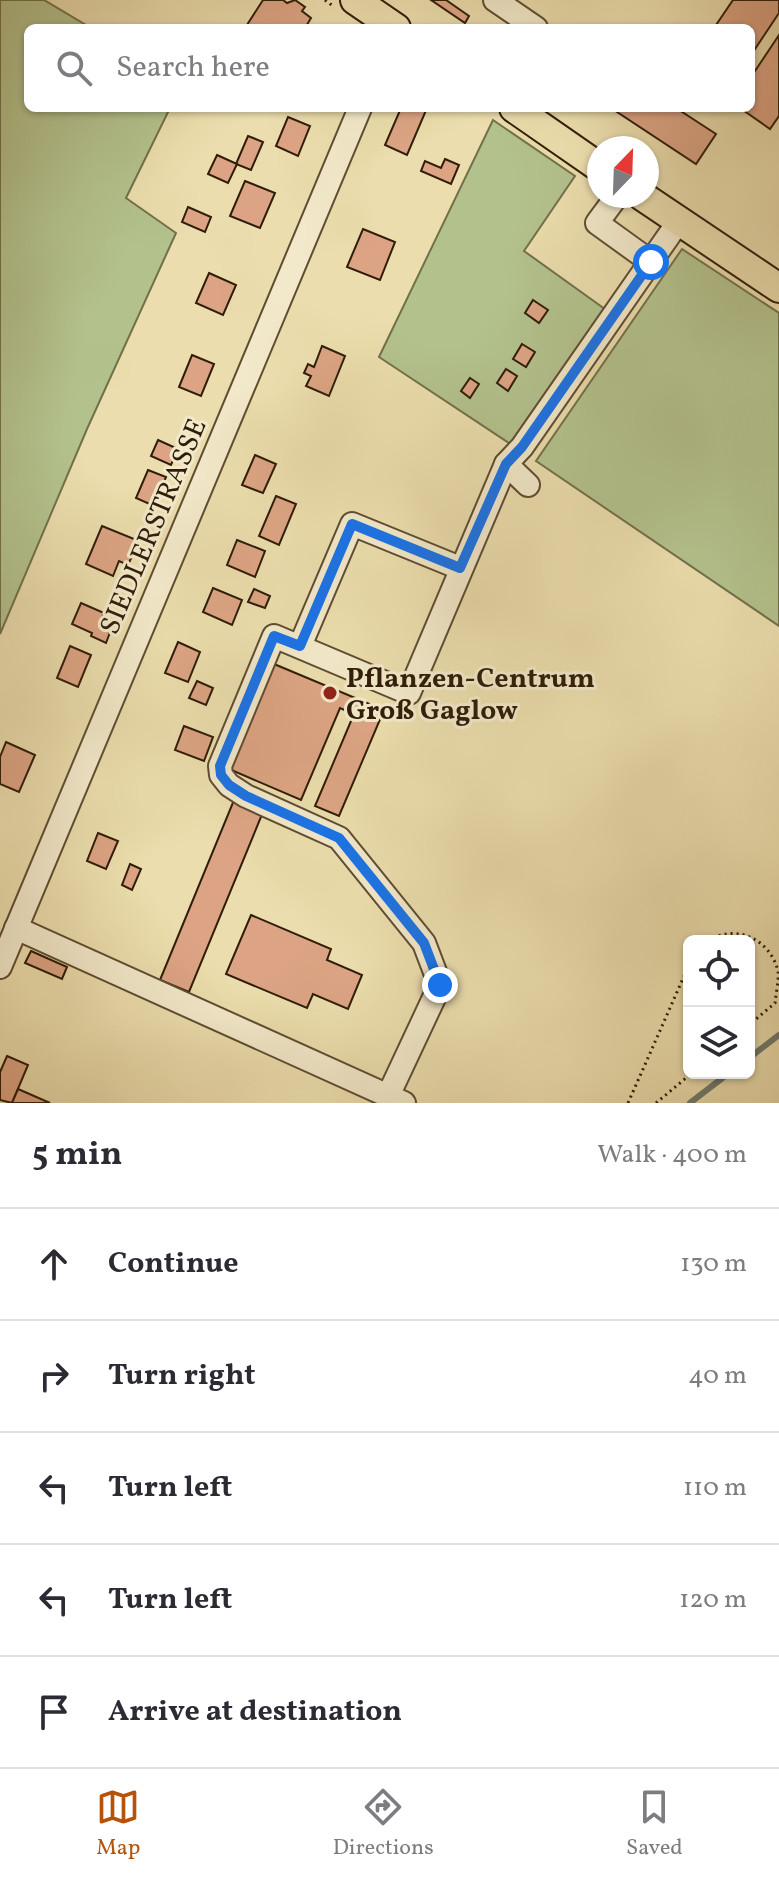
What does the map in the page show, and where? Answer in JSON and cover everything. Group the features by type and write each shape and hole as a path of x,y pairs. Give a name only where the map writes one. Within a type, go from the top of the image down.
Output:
{"main road":[{"path":"355,0 390,24"},
{"path":"520,112 587,159"},
{"path":"659,207 779,288"}],"street":[{"path":"495,0 530,24"},
{"name":"SIEDLERSTRASSE","path":"0,967 358,112"},
{"path":"608,208 597,223 651,262"},
{"path":"16,928 396,1099 440,985 424,943 339,838 246,796 229,785 221,775 220,766 274,636 409,693 506,464 522,447 679,221"},
{"path":"506,464 528,485"},
{"path":"300,646 352,524 460,568"}],"path":[{"path":"717,935 750,935"},
{"path":"755,939 769,950 779,973 775,1003 755,1020"},
{"path":"628,1103 683,979"},
{"path":"656,1103 685,1079"}],"green space":[{"path":"0,0 44,0 84,24 24,24 24,112 168,112 126,198 176,233 87,429 0,634"},
{"path":"493,120 575,176 524,251 609,312 515,447 379,357"},
{"path":"682,249 779,313 779,626 536,461"}],"building":[{"path":"263,0 283,0 287,3 295,0 305,7 302,11 311,18 307,24 248,24"},
{"path":"431,0 446,0 469,16 465,23"},
{"path":"733,0 779,0 779,13 755,49 755,24 717,24"},
{"path":"779,35 779,116 770,129 746,112 755,112 755,71"},
{"path":"399,112 425,112 407,155 385,145"},
{"path":"617,112 682,112 716,134 696,164 659,140 659,136 654,136"},
{"path":"288,117 310,126 298,156 276,146"},
{"path":"248,136 263,142 251,170 236,164"},
{"path":"217,155 237,164 228,183 208,174"},
{"path":"445,159 459,165 451,184 421,171 425,161 441,168"},
{"path":"245,181 275,193 260,228 230,216"},
{"path":"188,207 211,217 205,232 182,222"},
{"path":"363,229 395,242 380,280 347,267"},
{"path":"209,273 236,285 223,315 196,303"},
{"path":"533,300 548,310 539,323 525,313"},
{"path":"522,344 535,352 526,367 513,359"},
{"path":"322,346 345,356 329,396 306,386 311,376 304,373 308,364 314,367"},
{"path":"192,355 214,364 201,396 179,387"},
{"path":"506,369 517,376 508,391 497,383"},
{"path":"470,378 479,384 470,398 461,391"},
{"path":"158,440 178,449 171,465 151,456"},
{"path":"255,455 276,464 263,493 242,485"},
{"path":"148,470 166,477 154,506 136,498"},
{"path":"276,496 296,504 279,545 259,536"},
{"path":"102,526 139,541 128,565 119,561 113,576 86,564"},
{"path":"237,540 265,551 255,577 227,565"},
{"path":"213,588 242,600 232,625 203,612"},
{"path":"254,589 270,596 265,608 248,602"},
{"path":"81,603 104,613 100,622 112,627 106,643 72,624"},
{"path":"178,642 200,652 188,682 165,673"},
{"path":"70,646 91,655 78,687 57,678"},
{"path":"274,664 384,710 339,816 315,806 354,714 340,708 301,800 229,769"},
{"path":"197,681 213,688 206,705 189,698"},
{"path":"184,726 213,737 204,761 175,750"},
{"path":"6,742 35,755 19,792 0,784 0,757"},
{"path":"234,800 263,812 189,992 160,980"},
{"path":"98,833 118,841 106,869 87,861"},
{"path":"130,864 141,869 132,890 122,885"},
{"path":"251,915 331,949 327,960 362,975 348,1009 313,994 307,1008 226,974"},
{"path":"31,951 67,967 62,979 25,963"},
{"path":"7,1056 28,1065 12,1103 0,1100 0,1072"},
{"path":"18,1089 50,1103 12,1103"}],"waterway":[{"path":"755,1053 779,1035"},
{"path":"690,1103 721,1079"}],"place":[{"name":"Pflanzen-Centrum Groß Gaglow","path":"330,693"}],"route":[{"path":"440,985 424,943 339,838 246,796 229,785 221,775 220,766 274,636 300,646 352,524 460,568 506,464 522,447 651,262"}]}
